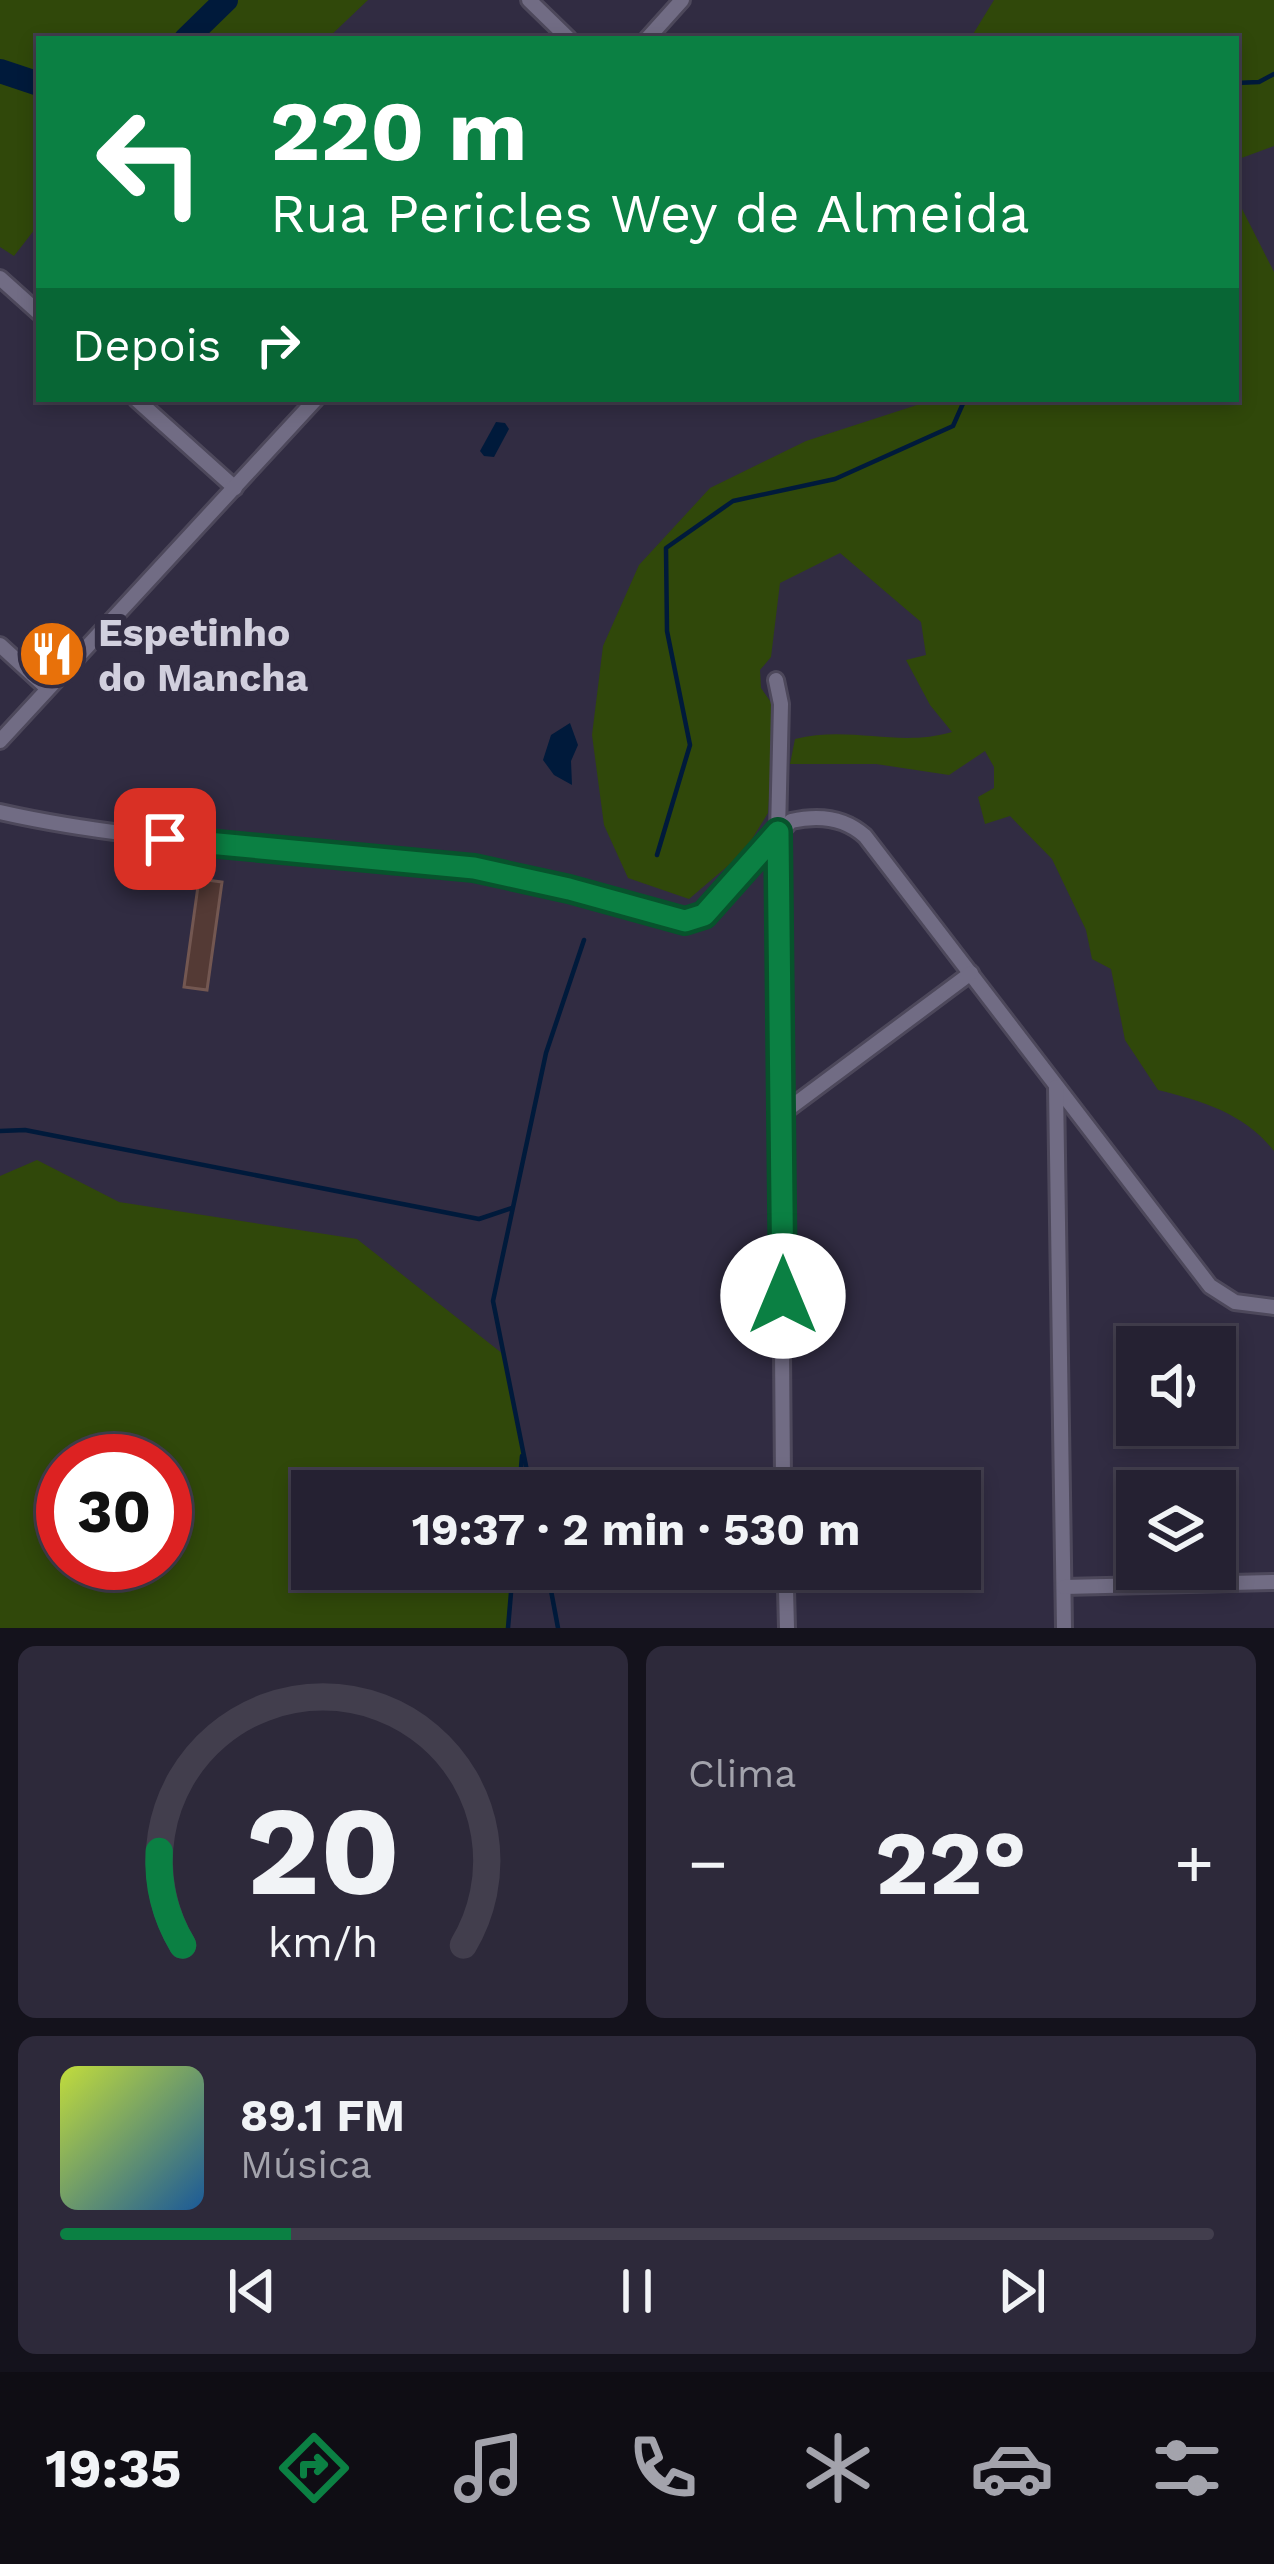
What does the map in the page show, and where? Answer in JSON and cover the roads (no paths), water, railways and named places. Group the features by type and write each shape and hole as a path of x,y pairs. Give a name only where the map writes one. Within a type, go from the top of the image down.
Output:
{"street":[{"path":"529,0 566,36"},
{"path":"650,36 682,0"},
{"path":"0,278 36,310"},
{"path":"139,402 235,488"},
{"path":"0,741 313,402"},
{"path":"0,645 46,688"},
{"path":"776,680 781,704 783,1470"},
{"path":"0,812 98,832 426,862 569,889 685,921 704,915 791,821 826,818 856,827 1210,1286 1235,1302 1274,1307"},
{"path":"783,1113 971,973"},
{"path":"1056,1087 1064,1628"},
{"path":"1057,1156 1064,1129 1083,1122"},
{"path":"1064,1587 1274,1582"},
{"path":"786,1590 787,1628"}],"water":[{"path":"496,422 509,429 494,457 484,456 480,451"},
{"path":"570,723 578,745 571,761 572,785 554,775 543,760 551,735"}],"waterway":[{"path":"189,36 226,0"},
{"path":"0,71 36,83"},
{"path":"1239,83 1259,82 1274,74"},
{"path":"657,855 690,745 667,631 666,548 733,501 835,479 953,426 964,402"},
{"path":"527,1470 493,1301 546,1053 584,940"},
{"path":"0,1131 25,1130 479,1219 512,1208"},
{"path":"521,1470 522,1456"},
{"path":"508,1628 511,1590"},
{"path":"551,1590 558,1628"}],"place":[{"name":"Espetinho do Mancha","path":"52,654"}]}
